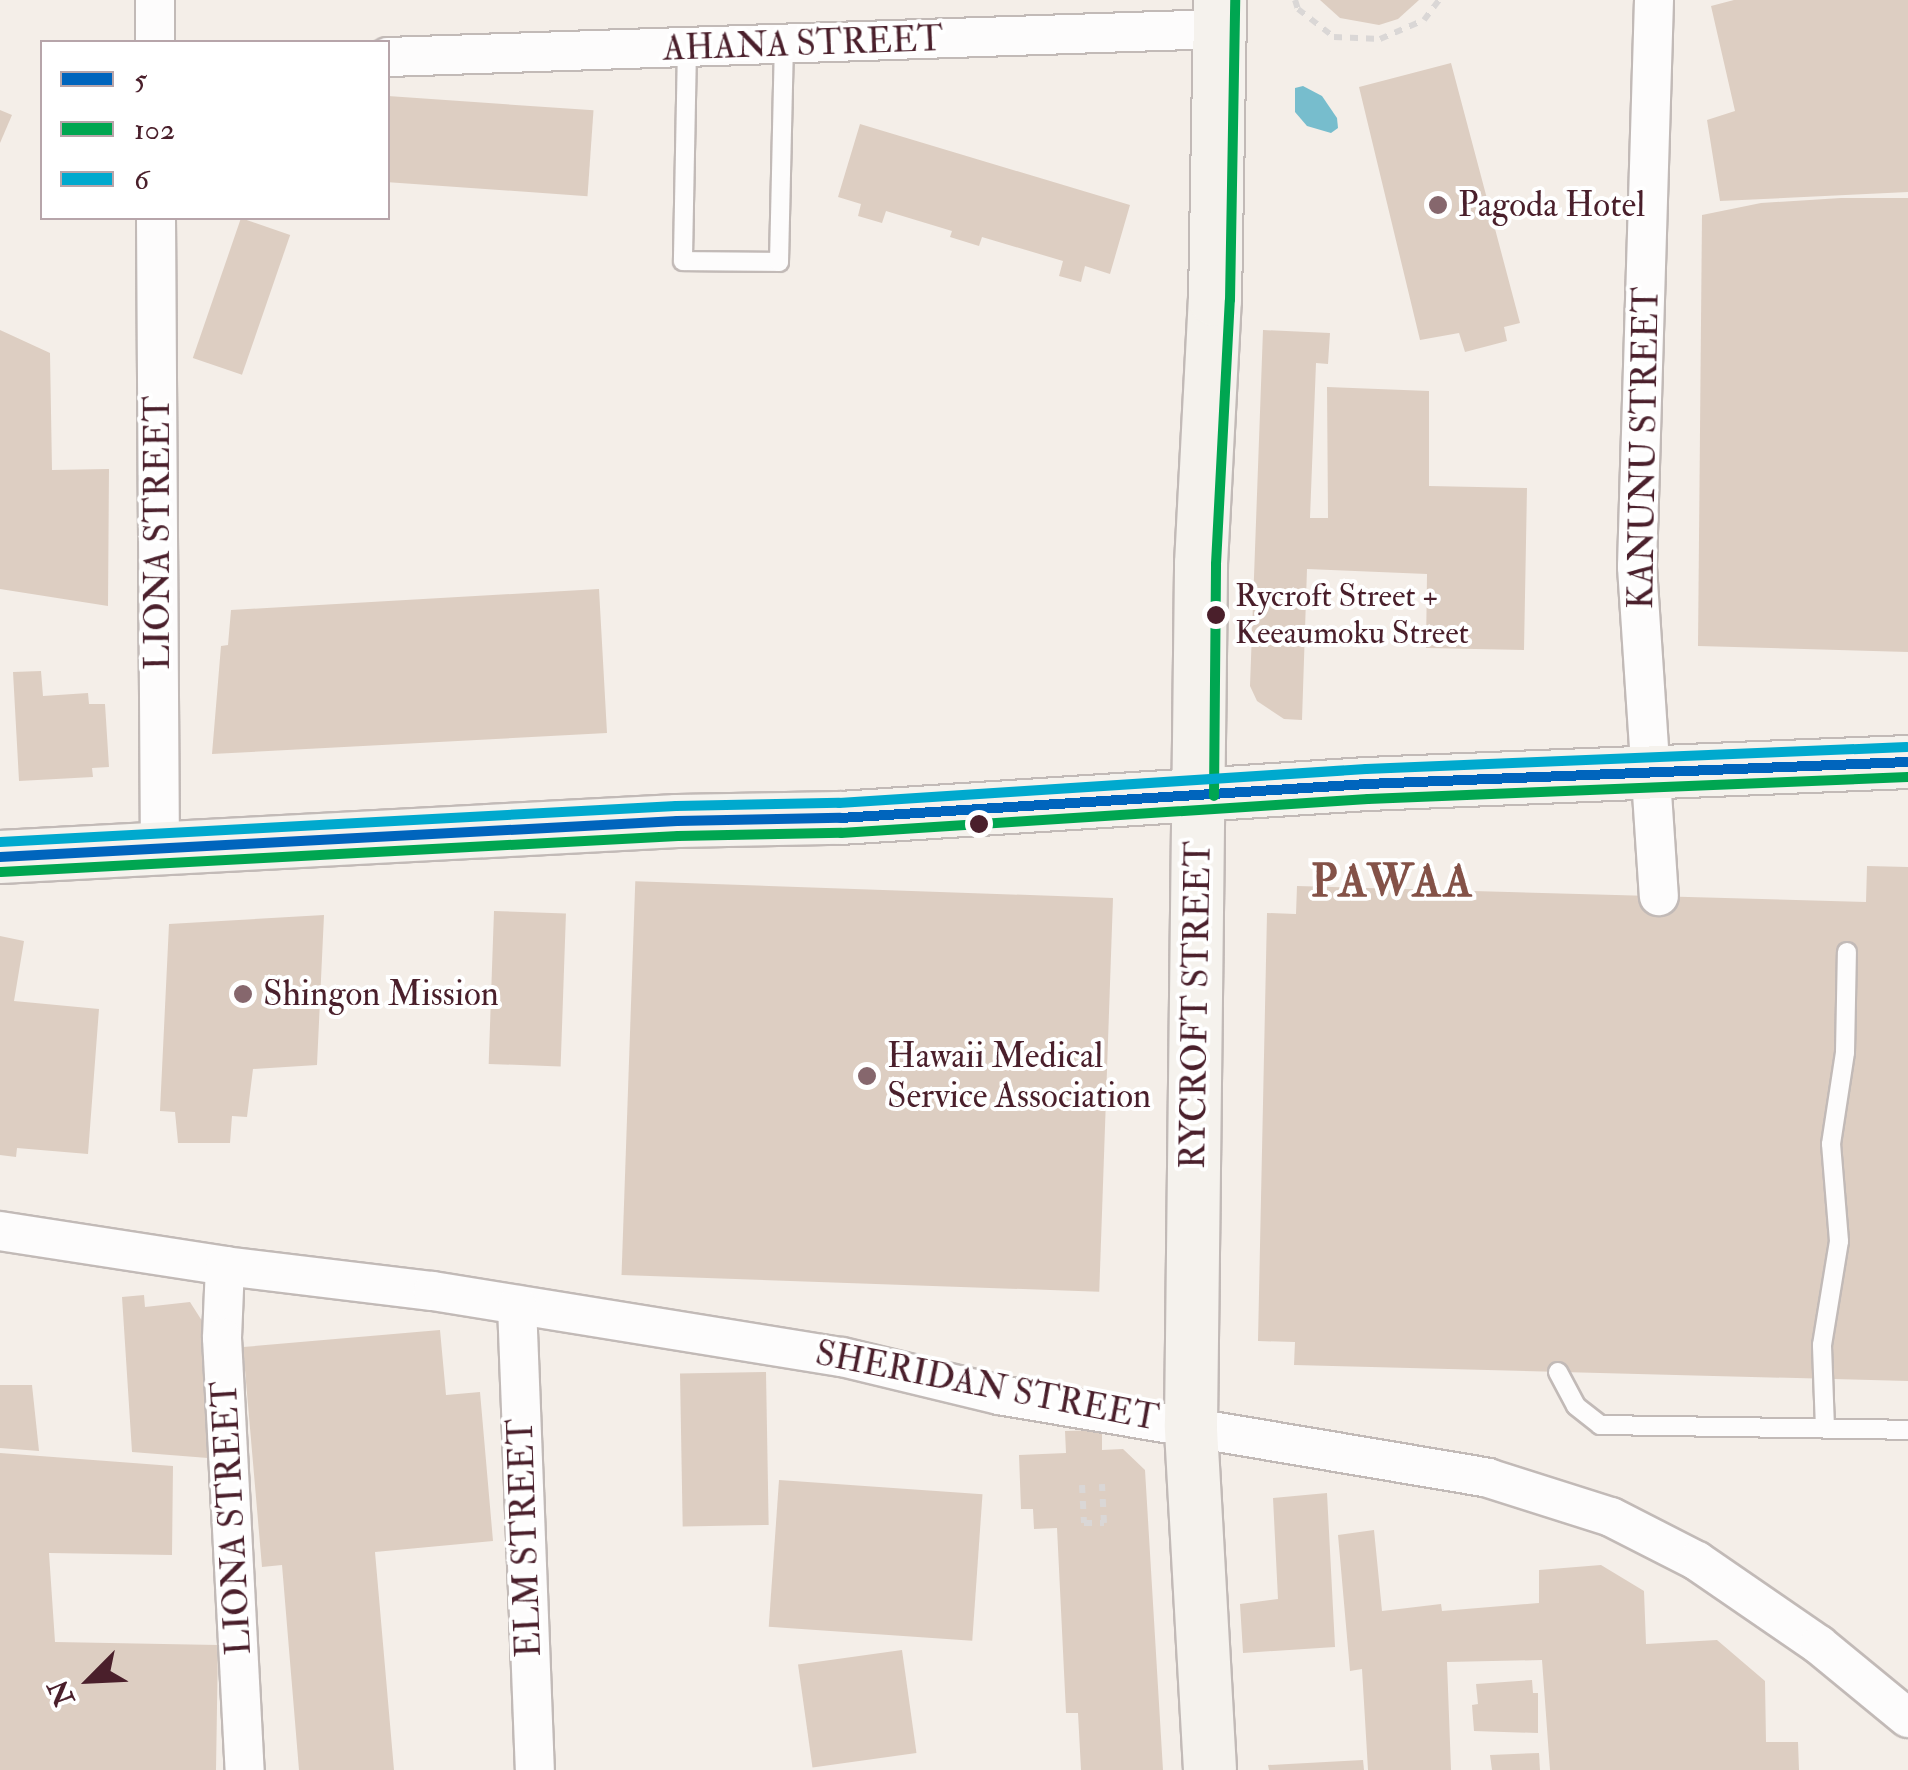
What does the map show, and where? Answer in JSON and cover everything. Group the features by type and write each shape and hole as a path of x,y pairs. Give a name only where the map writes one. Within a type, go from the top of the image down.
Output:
{"main road":[{"name":"RYCROFT STREET","path":"1210,1770 1191,1425 1200,564 1215,300 1219,15"},
{"path":"0,857 677,822 840,818 1368,784 1653,776 1908,762"}],"street":[{"path":"154,0 155,40"},
{"name":"KANUNU STREET","path":"1654,0 1637,567 1660,896"},
{"name":"AHANA STREET","path":"390,57 784,45 1219,15"},
{"name":"LIONA STREET","path":"156,220 160,849"},
{"name":"SHERIDAN STREET","path":"0,1232 842,1357 1000,1395 1488,1478 1611,1517 1696,1560 1819,1645 1908,1718"},
{"name":"LIONA STREET","path":"225,1266 222,1338 245,1770"},
{"name":"ELM STREET","path":"517,1306 536,1770"}],"lane":[{"path":"688,48 683,261 779,262 784,45"},
{"path":"1825,1428 1822,1344 1840,1241 1831,1180 1831,1144 1845,1052 1846,952"},
{"path":"1558,1372 1576,1406 1600,1425 1908,1430"}],"path":[{"path":"1295,0 1298,9 1334,37 1380,39 1424,20 1439,0"},
{"path":"1082,1485 1084,1523 1104,1523 1102,1484"}],"water":[{"path":"1303,86 1322,96 1337,118 1338,128 1331,133 1307,126 1295,112 1295,88"}],"building":[{"path":"1320,0 1419,0 1398,19 1379,25 1340,18"},
{"path":"1734,0 1908,0 1908,192 1720,201 1707,120 1735,111 1711,6"},
{"name":"Pagoda Hotel","path":"1451,63 1520,323 1504,327 1507,341 1465,352 1459,333 1420,340 1359,87"},
{"path":"390,96 593,110 587,196 390,182"},
{"path":"0,110 12,115 0,143"},
{"path":"860,124 1130,205 1110,274 1085,266 1081,282 1059,276 1063,261 982,237 979,246 950,237 952,231 886,211 882,223 858,216 861,204 838,197"},
{"path":"1908,198 1908,652 1698,646 1702,215 1761,203"},
{"path":"240,220 247,220 290,235 242,375 193,358"},
{"path":"0,330 50,353 52,470 109,469 108,606 0,589"},
{"path":"1263,330 1330,333 1328,364 1316,363 1310,518 1328,518 1327,387 1429,391 1429,486 1527,488 1524,650 1426,648 1427,574 1307,569 1302,720 1284,719 1257,701 1250,686"},
{"path":"599,589 607,733 212,754 221,646 228,645 231,610"},
{"path":"41,671 43,696 88,693 89,704 105,704 109,767 92,768 93,777 19,781 13,672"},
{"path":"1867,866 1908,867 1908,1381 1294,1365 1295,1342 1258,1341 1267,913 1296,914 1297,886 1866,902"},
{"name":"Hawaii Medical Service Association","path":"635,881 1113,898 1099,1292 622,1275"},
{"path":"494,911 566,914 561,1066 489,1064"},
{"name":"Shingon Mission","path":"324,915 317,1065 253,1069 247,1117 232,1116 230,1143 178,1143 175,1112 160,1111 169,924"},
{"path":"0,936 24,941 14,1001 99,1009 88,1154 17,1148 16,1157 0,1155"},
{"path":"144,1295 145,1307 190,1302 204,1324 208,1458 132,1452 122,1297"},
{"path":"440,1330 446,1395 480,1392 493,1541 375,1552 394,1770 299,1770 282,1565 262,1567 243,1347"},
{"path":"766,1372 769,1525 683,1526 680,1374"},
{"path":"0,1385 32,1385 39,1451 0,1448"},
{"path":"1102,1430 1102,1450 1123,1449 1145,1470 1163,1770 1081,1770 1078,1713 1066,1713 1057,1528 1034,1529 1033,1509 1021,1509 1019,1455 1066,1453 1065,1431"},
{"path":"0,1453 173,1466 172,1555 49,1553 55,1642 218,1645 216,1770 0,1770"},
{"path":"779,1480 983,1494 972,1641 769,1627"},
{"path":"1327,1493 1335,1647 1243,1653 1240,1604 1278,1599 1273,1498"},
{"path":"1374,1530 1382,1611 1441,1604 1442,1611 1539,1603 1539,1570 1601,1565 1644,1591 1646,1644 1717,1640 1765,1681 1766,1742 1798,1742 1799,1770 1550,1770 1542,1660 1447,1662 1451,1770 1368,1770 1362,1669 1350,1671 1338,1535"},
{"path":"902,1650 916,1753 812,1768 798,1665"},
{"path":"1532,1680 1533,1693 1538,1693 1538,1733 1474,1731 1472,1705 1478,1704 1476,1684"},
{"path":"1539,1753 1540,1770 1492,1770 1490,1755"},
{"path":"1363,1760 1364,1770 1269,1770 1268,1765"}],"transit line":[{"name":"102","path":"1214,796 1216,564 1230,300 1235,0"},
{"name":"6","path":"0,842 676,806 839,803 1366,769 1907,747"},
{"name":"5","path":"0,857 677,821 840,818 1367,784 1908,762"},
{"name":"102","path":"1,872 678,836 841,833 1368,799 1908,777"}],"place":[{"name":"Pagoda Hotel","path":"1438,205"},
{"name":"Rycroft Street + Keeaumoku Street","path":"1216,615"},
{"name":"Shingon Mission","path":"243,994"},
{"name":"Hawaii Medical Service Association","path":"867,1076"}],"district":[{"name":"PAWAA","path":"1393,883"}]}
